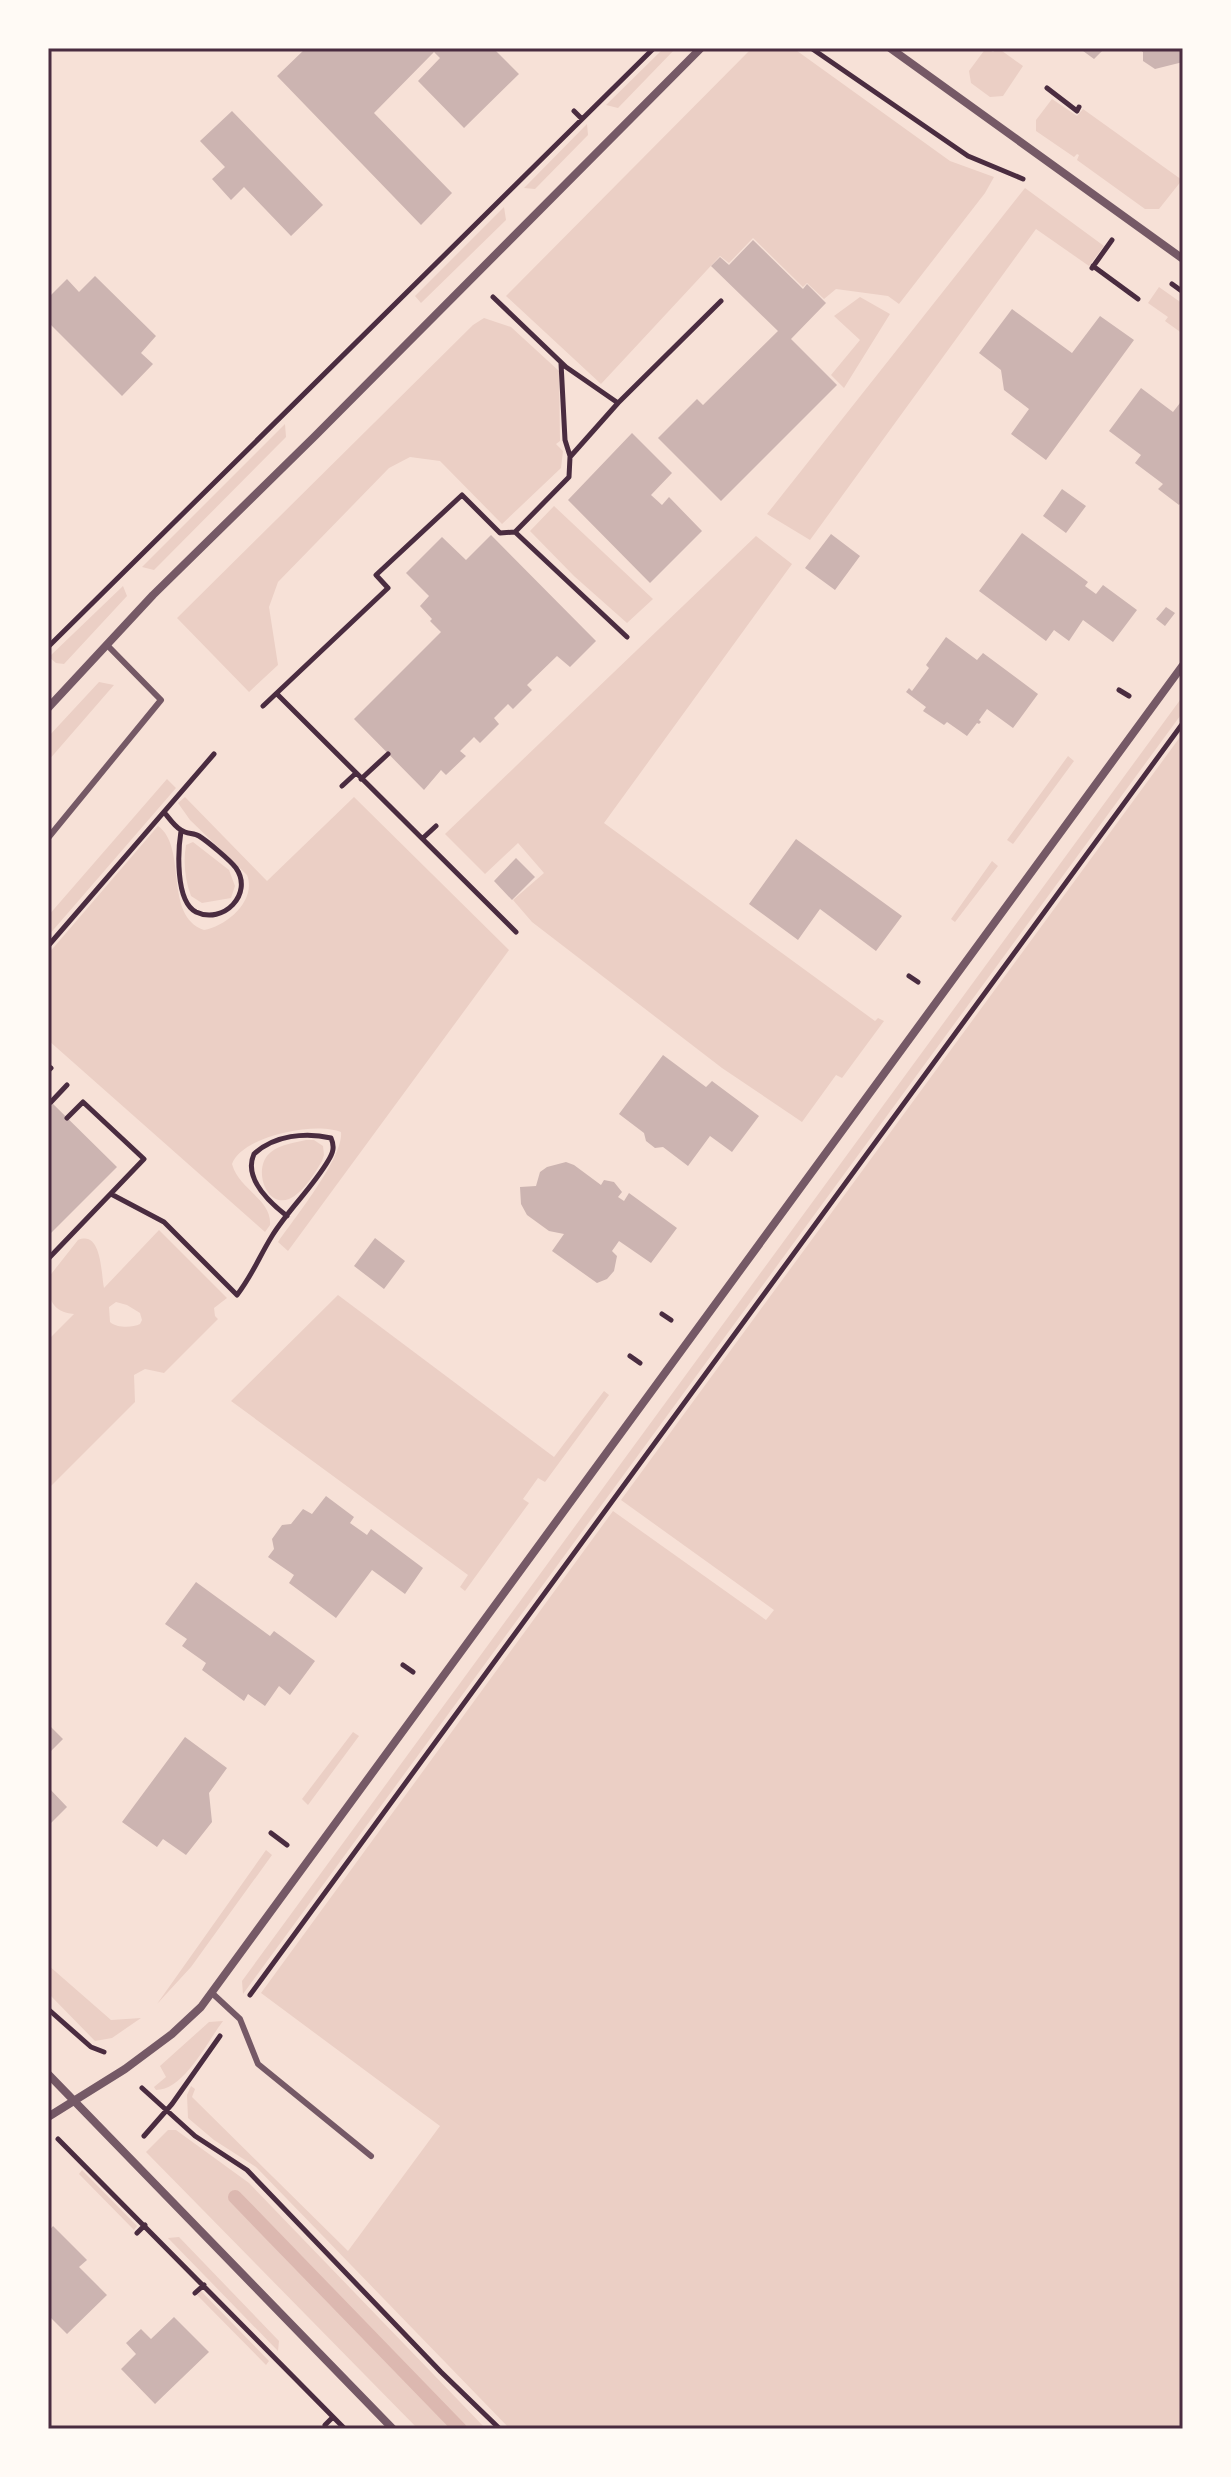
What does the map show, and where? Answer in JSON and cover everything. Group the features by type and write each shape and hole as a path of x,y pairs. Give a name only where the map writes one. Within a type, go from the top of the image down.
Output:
{"street":[{"path":"48,708 153,595 701,48"},
{"path":"890,48 1183,259"},
{"path":"48,2117 157,2046 187,2021 212,1993 1183,665"},
{"path":"48,2074 393,2429"}],"lane":[{"path":"48,838 161,700 107,645"},
{"path":"212,1993 236,2014 258,2064 371,2156"}],"path":[{"path":"48,647 654,48"},
{"path":"811,48 968,156 1028,181"},
{"path":"1047,88 1077,111 1079,107"},
{"path":"574,111 582,119"},
{"path":"1123,248 1112,239 1092,267 1138,299"},
{"path":"1166,279 1183,292"},
{"path":"493,297 561,362 618,403"},
{"path":"570,457 618,403 721,301"},
{"path":"263,706 388,588 376,575 462,495 500,533 515,532 569,477 561,362"},
{"path":"515,532 627,637"},
{"path":"1119,690 1130,697"},
{"path":"277,694 516,932"},
{"path":"138,2142 166,2112 1183,723"},
{"path":"48,946 214,754"},
{"path":"342,786 388,754"},
{"path":"164,812 181,831 198,836 236,868 241,890 238,900 227,910 204,914 195,911 188,903 179,867 181,831"},
{"path":"423,838 436,826"},
{"path":"909,976 919,983"},
{"path":"51,1102 67,1085"},
{"path":"48,1259 144,1159 83,1102 67,1118"},
{"path":"111,1194 164,1222 237,1295 253,1274 271,1236 287,1216 329,1161 334,1149 331,1138 311,1135 278,1139 254,1154 250,1164 254,1179 287,1216"},
{"path":"662,1314 672,1321"},
{"path":"630,1356 641,1364"},
{"path":"403,1665 414,1672"},
{"path":"271,1833 287,1845"},
{"path":"48,2009 51,2017 91,2047 112,2056"},
{"path":"139,2080 144,2093 166,2112 214,2150 247,2170 500,2429"},
{"path":"57,2138 345,2429"},
{"path":"137,2233 145,2225"},
{"path":"195,2293 204,2285"},
{"path":"325,2425 333,2417"}],"shaded area":[{"path":"664,48 676,48 618,108 606,105"},
{"path":"752,48 793,48 950,161 994,177 899,304 888,296 836,289 824,299 807,283 803,287 753,238 729,263 720,256 601,384 506,296"},
{"path":"986,48 993,52 998,48 1023,66 1003,96 990,97 971,83 969,71"},
{"path":"1052,99 1077,116 1083,109 1182,180 1159,209 1145,209 1077,160 1079,155 1074,157 1036,131 1036,120"},
{"path":"587,124 588,135 535,189 524,188"},
{"path":"1025,188 1104,246 1089,266 1036,229 810,540 767,514"},
{"path":"504,207 506,220 421,303 415,296"},
{"path":"1159,287 1183,304 1183,334 1165,321 1168,317 1148,303"},
{"path":"860,297 890,314 844,388 831,375 860,340 834,316"},
{"path":"484,318 511,327 559,371 560,441 556,444 563,451 561,468 502,524 440,461 410,457 389,468 278,582 269,607 278,665 249,692 177,618 473,325"},
{"path":"285,424 286,437 154,570 142,567"},
{"path":"554,506 653,599 627,623 530,531"},
{"path":"756,536 792,564 604,823 875,1021 878,1018 884,1021 842,1078 836,1075 802,1122 722,1068 532,922 513,900 544,873 518,843 485,874 445,834"},
{"path":"123,586 127,596 64,664 56,663 49,657"},
{"path":"99,682 114,685 48,761 48,737"},
{"path":"1183,696 1183,712 243,1994 242,1981"},
{"path":"1183,733 1183,2429 510,2429 256,2167 214,2140 188,2118 187,2095 191,2086 195,2089 192,2097 348,2251 440,2126 261,1993 613,1511 766,1620 774,1610 621,1500"},
{"path":"1068,756 1074,761 1013,844 1007,840"},
{"path":"167,779 176,788 48,936 48,916"},
{"path":"185,797 267,881 354,797 509,950 288,1251 278,1242 335,1157 341,1132 315,1128 281,1133 239,1154 232,1164 241,1181 266,1208 270,1225 265,1232 48,1040 48,954 158,826 167,836 172,849 179,896 191,922 204,930 213,928 230,917 244,902 248,894 247,875 190,820 178,803"},
{"path":"193,842 229,870 235,886 231,898 202,903 191,896 185,858 186,845"},
{"path":"992,861 998,866 955,922 951,919"},
{"path":"314,1140 323,1146 322,1161 294,1196 281,1200 273,1197 262,1175 265,1158 279,1147"},
{"path":"159,1230 227,1298 214,1308 218,1319 164,1373 145,1369 134,1375 135,1402 51,1486 48,1483 48,1340 74,1314 61,1310 53,1303 48,1278 78,1240 86,1239 92,1241 99,1255 104,1288","holes":["116,1302 140,1313 140,1324 125,1327 110,1322 109,1307"]},
{"path":"338,1295 554,1457 604,1391 609,1395 545,1482 538,1478 523,1499 529,1503 465,1591 460,1587 468,1575 231,1401"},
{"path":"353,1732 359,1736 308,1805 302,1799"},
{"path":"266,1850 272,1855 191,1967 157,2004"},
{"path":"48,1965 111,2020 141,2018 112,2038 95,2041 48,1993"},
{"path":"223,2021 185,2074 166,2088 156,2090 154,2087 166,2077 160,2066 209,2022"},
{"path":"168,2130 176,2130 249,2183 486,2429 418,2429 146,2152"},
{"path":"82,2170 137,2226 134,2230 79,2174"},
{"path":"179,2237 279,2341 278,2351 168,2238"},
{"path":"201,2291 269,2361 266,2365 197,2295"}],"building":[{"path":"306,48 493,48 519,74 464,128 418,81 440,58 434,52 374,113 452,193 421,225 277,76"},
{"path":"1079,48 1105,48 1094,59"},
{"path":"1138,48 1183,48 1183,62 1155,69 1143,61 1143,52"},
{"path":"232,111 323,205 291,236 244,187 231,200 212,179 225,167 200,141"},
{"path":"753,240 803,289 807,284 826,303 791,339 837,385 721,501 658,438 697,399 703,405 778,331 711,266 720,257 729,265"},
{"path":"95,276 156,336 141,353 153,364 122,396 48,322 48,298 67,279 79,292"},
{"path":"1012,309 1072,353 1100,316 1134,340 1046,460 1011,434 1029,409 1004,390 1001,370 979,353"},
{"path":"1141,388 1173,412 1180,403 1183,405 1183,500 1179,505 1158,489 1163,484 1135,463 1141,455 1109,431"},
{"path":"632,433 672,473 651,495 662,505 669,497 702,531 650,583 568,500"},
{"path":"1062,489 1086,506 1066,533 1043,516"},
{"path":"1022,533 1088,582 1085,586 1096,594 1103,585 1137,610 1113,642 1083,620 1069,641 1054,630 1046,641 979,591"},
{"path":"831,534 860,556 835,590 805,568"},
{"path":"491,535 596,641 570,667 557,656 527,685 532,690 513,709 508,704 494,718 499,724 480,743 474,737 460,751 466,756 446,775 441,770 424,790 354,719 441,632 420,606 429,596 406,573 442,537 466,560"},
{"path":"1166,607 1175,613 1165,626 1156,619"},
{"path":"946,637 977,660 983,653 1038,694 1013,728 987,709 979,720 981,722 967,736 923,711 926,707 906,692 909,688 912,691 929,668 926,665"},
{"path":"796,839 902,916 876,951 820,909 798,940 749,904"},
{"path":"516,858 535,877 512,900 494,881"},
{"path":"663,1055 706,1087 712,1081 759,1116 732,1152 710,1136 688,1166 663,1147 655,1148 646,1141 644,1133 619,1114"},
{"path":"48,1099 117,1167 48,1236"},
{"path":"566,1162 601,1185 604,1180 614,1182 622,1192 618,1197 624,1201 629,1193 677,1228 651,1263 619,1241 612,1251 617,1256 614,1271 607,1279 597,1283 552,1251 564,1234 549,1231 527,1215 521,1204 520,1187 536,1186 540,1172"},
{"path":"375,1238 405,1261 384,1289 354,1266"},
{"path":"326,1496 354,1517 350,1523 367,1535 371,1529 423,1568 405,1594 372,1570 336,1618 289,1583 294,1575 268,1557 274,1549 272,1539 282,1525 291,1524 303,1509 312,1514"},
{"path":"196,1582 270,1636 274,1631 315,1661 290,1695 279,1686 265,1706 248,1694 244,1701 202,1670 206,1663 182,1646 187,1639 165,1624"},
{"path":"48,1724 63,1739 48,1754"},
{"path":"185,1737 227,1768 209,1793 212,1822 186,1855 163,1839 157,1847 122,1822"},
{"path":"48,1787 67,1807 48,1826"},
{"path":"53,2226 87,2260 79,2267 107,2295 67,2334 48,2315 48,2232"},
{"path":"174,2317 209,2352 155,2404 121,2369 136,2354 126,2343 141,2329 151,2339"}],"waterway":[{"path":"235,2197 460,2429"}]}
